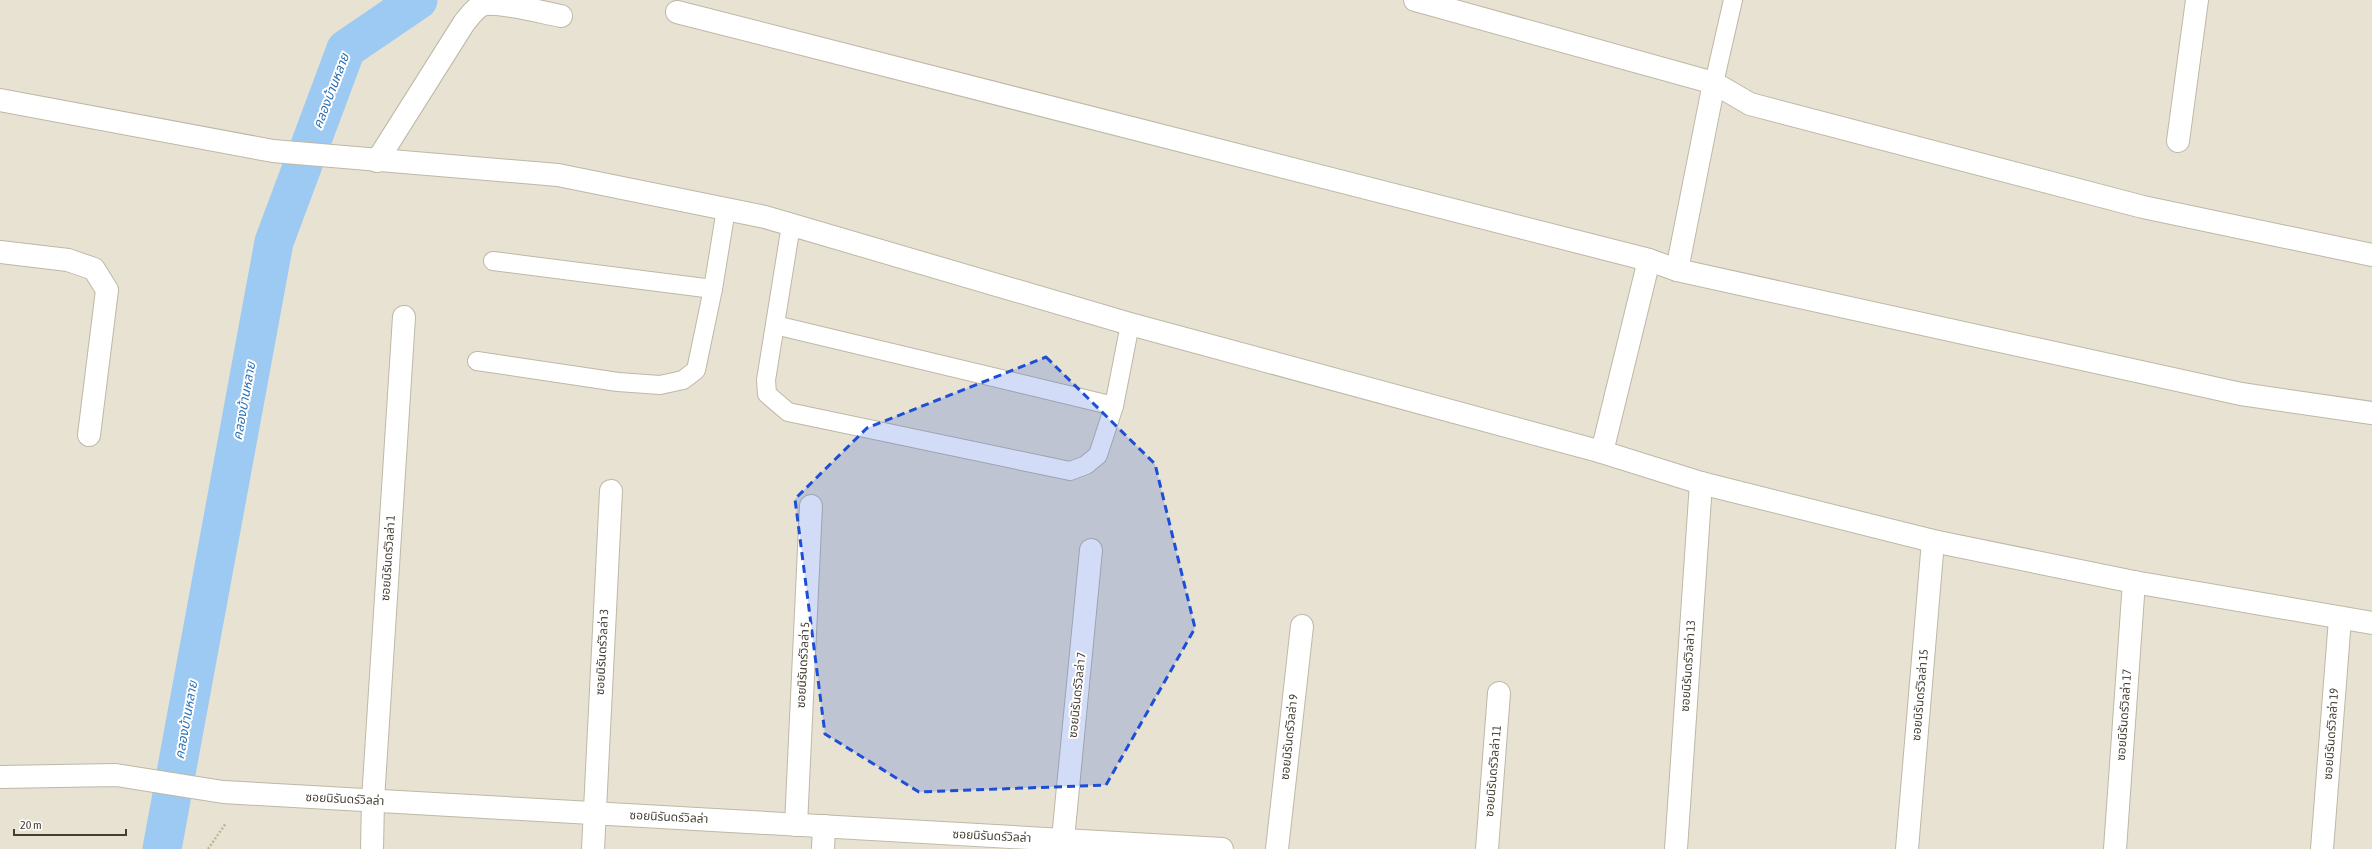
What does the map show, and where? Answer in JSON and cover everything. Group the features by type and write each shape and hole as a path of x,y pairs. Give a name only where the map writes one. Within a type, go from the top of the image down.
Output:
{"street":[{"path":"1415,0 1714,82 1750,104 2128,203 2372,255"},
{"path":"2178,141 2197,0"},
{"path":"377,161 452,42 476,9 484,4 497,4 560,16"},
{"path":"677,12 1649,260 1677,270 2241,394 2372,413"},
{"path":"1677,270 1714,82"},
{"path":"0,100 273,151 327,157 558,175 726,209 791,225 1130,324 1602,452 1701,482 1933,541 2134,582 2340,619 2372,623"},
{"path":"0,252 68,260 94,269 107,290 89,435"},
{"path":"1602,452 1649,260"},
{"name":"ซอยนิรันดร์วิลล่า 1","path":"372,849 373,800 404,317"},
{"name":"ซอยนิรันดร์วิลล่า 13","path":"1676,849 1701,482"},
{"name":"ซอยนิรันดร์วิลล่า 3","path":"594,849 594,813 611,491"},
{"name":"ซอยนิรันดร์วิลล่า 5","path":"796,825 811,506"},
{"name":"ซอยนิรันดร์วิลล่า 15","path":"1908,849 1933,541"},
{"name":"ซอยนิรันดร์วิลล่า 7","path":"1062,844 1091,550"},
{"name":"ซอยนิรันดร์วิลล่า 17","path":"2115,849 2134,582"},
{"name":"ซอยนิรันดร์วิลล่า 19","path":"2322,849 2340,619"},
{"name":"ซอยนิรันดร์วิลล่า 9","path":"1277,849 1302,626"},
{"name":"ซอยนิรันดร์วิลล่า 11","path":"1487,849 1499,693"},
{"name":"ซอยนิรันดร์วิลล่า","path":"0,777 116,775 224,792 824,826 1062,844 1222,849"},
{"path":"823,849 824,826"}],"lane":[{"path":"1714,82 1733,0"},
{"path":"477,361 618,382 660,385 683,380 696,370 714,289 726,209"},
{"path":"791,225 766,380 767,394 788,412 1070,471 1086,464 1098,455 1114,406 1130,324"},
{"path":"493,261 714,289"},
{"path":"775,325 1114,406"}],"highlighted area":[{"path":"1046,357 1155,464 1195,628 1106,785 919,792 825,734 795,499 867,428"}],"shaded area":[{"path":"0,0 2372,0 2372,849 0,849"}],"waterway":[{"name":"คลองบ้านหลาย","path":"162,849 274,242 346,49 418,0"}]}
